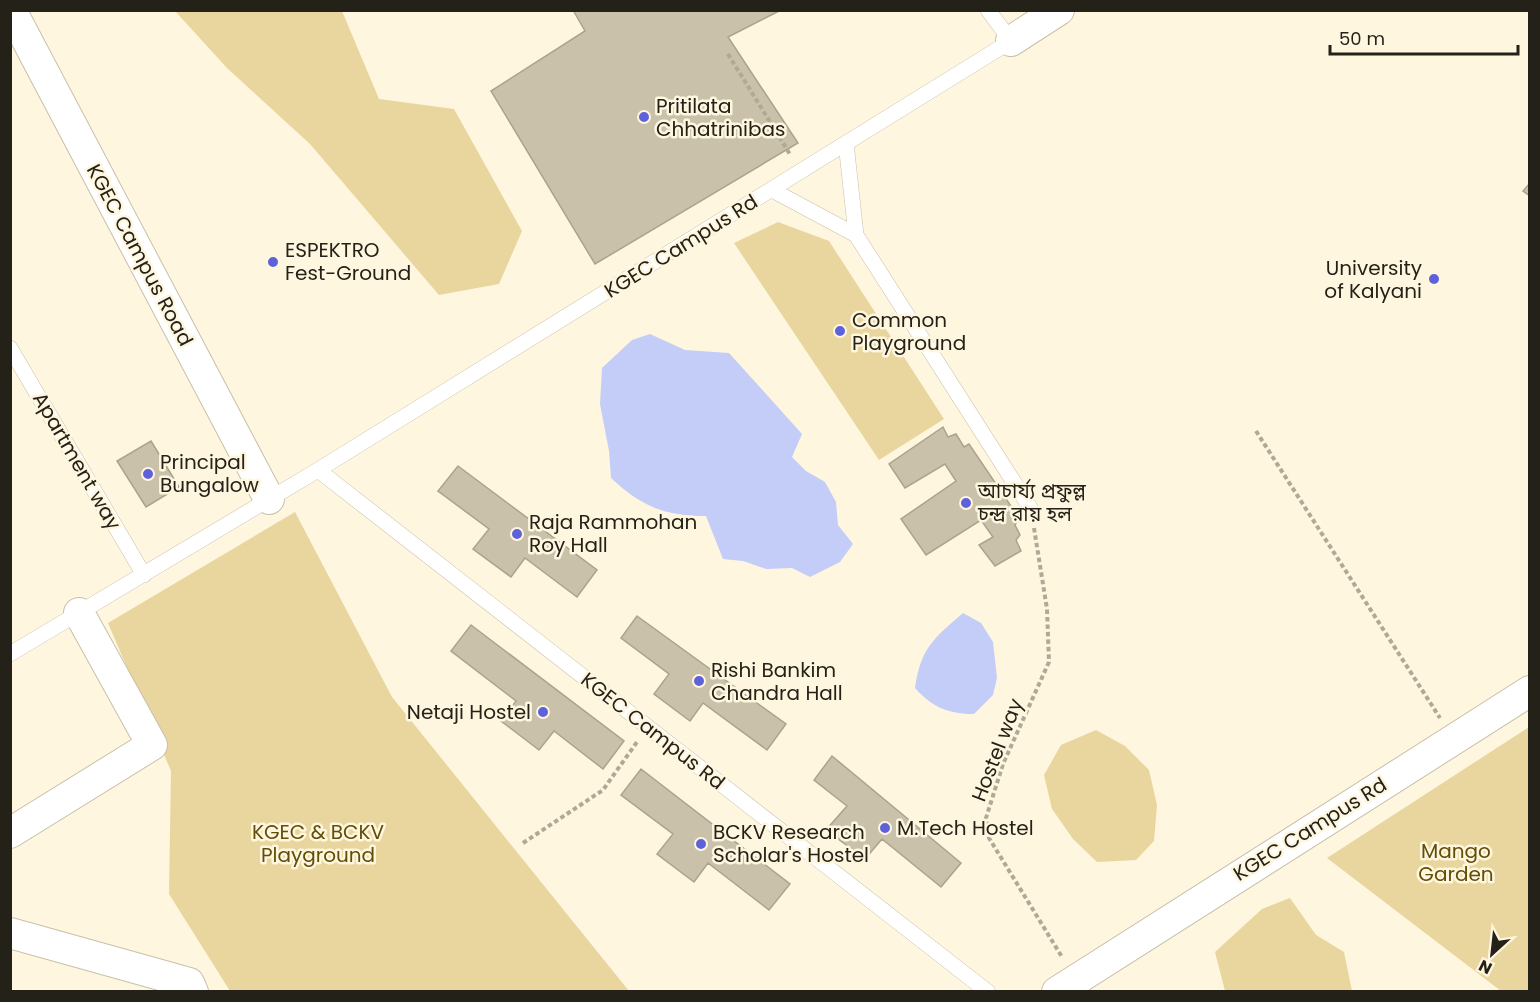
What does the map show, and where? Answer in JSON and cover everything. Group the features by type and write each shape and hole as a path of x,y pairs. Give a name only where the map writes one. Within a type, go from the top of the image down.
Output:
{"street":[{"name":"KGEC Campus Road","path":"11,10 269,500"},
{"path":"1011,41 1059,10"},
{"path":"10,833 152,745 79,613"},
{"name":"KGEC Campus Rd","path":"1080,983 1530,691"},
{"path":"10,933 189,983 193,992"}],"lane":[{"path":"988,10 1011,41"},
{"name":"KGEC Campus Rd","path":"10,654 318,470 1011,41"},
{"path":"846,143 855,235 1031,509"},
{"path":"772,190 855,235"},
{"name":"Apartment way","path":"10,348 144,575"},
{"name":"KGEC Campus Rd","path":"318,470 988,992"}],"path":[{"path":"728,54 801,171"},
{"path":"1256,431 1453,739"},
{"name":"Hostel way","path":"1031,509 1047,609 1049,662 1003,764 986,818 989,838 1080,983"},
{"path":"523,843 603,790 648,727"}],"green space":[{"path":"175,11 342,11 379,99 454,109 522,231 499,284 439,295 310,144 227,68"},
{"name":"Common Playground","path":"778,222 829,241 944,419 879,460 734,243"},
{"name":"KGEC & BCKV Playground","path":"295,512 392,697 629,991 230,991 169,894 171,771 108,623"},
{"name":"Mango Garden","path":"1529,727 1529,991 1501,991 1327,858"},
{"path":"1096,730 1125,746 1149,770 1157,805 1154,841 1136,860 1097,862 1073,839 1052,809 1044,775 1061,745"},
{"path":"1290,898 1316,935 1344,952 1352,991 1225,991 1215,952 1262,909"}],"water":[{"path":"650,334 685,350 729,353 802,434 792,457 806,471 825,482 836,502 838,525 853,544 840,562 810,577 792,568 766,569 743,561 723,559 706,516 678,514 654,508 633,496 611,478 609,451 600,404 602,368 632,340"},
{"path":"963,613 981,623 993,642 997,678 993,695 974,714 956,713 934,705 915,688 921,663 930,645"}],"building":[{"name":"Pritilata Chhatrinibas","path":"573,10 781,10 728,37 798,143 595,264 491,91 585,31"},
{"path":"1530,183 1530,196 1523,191"},
{"name":"আচার্য্য প্রফুল্ল চন্দ্র রায় হল","path":"943,427 948,437 956,434 964,447 969,444 1019,518 1015,525 1020,535 1016,540 1021,551 995,566 979,545 993,537 981,520 926,555 901,519 956,481 945,464 905,488 889,464"},
{"name":"Principal Bungalow","path":"151,441 179,487 146,507 117,461"},
{"path":"458,466 597,570 577,597 525,558 511,577 473,549 489,529 438,491"},
{"path":"637,616 786,724 767,750 703,703 690,721 654,694 669,674 621,638"},
{"path":"471,625 624,741 603,769 554,731 539,750 501,721 516,701 451,651"},
{"path":"832,756 961,863 941,887 882,839 865,859 826,830 847,806 814,780"},
{"name":"BCKV Research Scholar's Hostel","path":"641,769 790,884 769,910 708,863 694,882 657,854 673,834 621,795"}],"place":[{"name":"Pritilata Chhatrinibas","path":"644,117"},
{"name":"ESPEKTRO Fest-Ground","path":"273,262"},
{"name":"University of Kalyani","path":"1434,279"},
{"name":"Common Playground","path":"840,331"},
{"name":"Principal Bungalow","path":"148,474"},
{"name":"আচার্য্য প্রফুল্ল চন্দ্র রায় হল","path":"966,503"},
{"name":"Raja Rammohan Roy Hall","path":"517,534"},
{"name":"Rishi Bankim Chandra Hall","path":"699,681"},
{"name":"Netaji Hostel","path":"543,712"},
{"name":"M.Tech Hostel","path":"885,828"},
{"name":"BCKV Research Scholar's Hostel","path":"701,844"}]}
